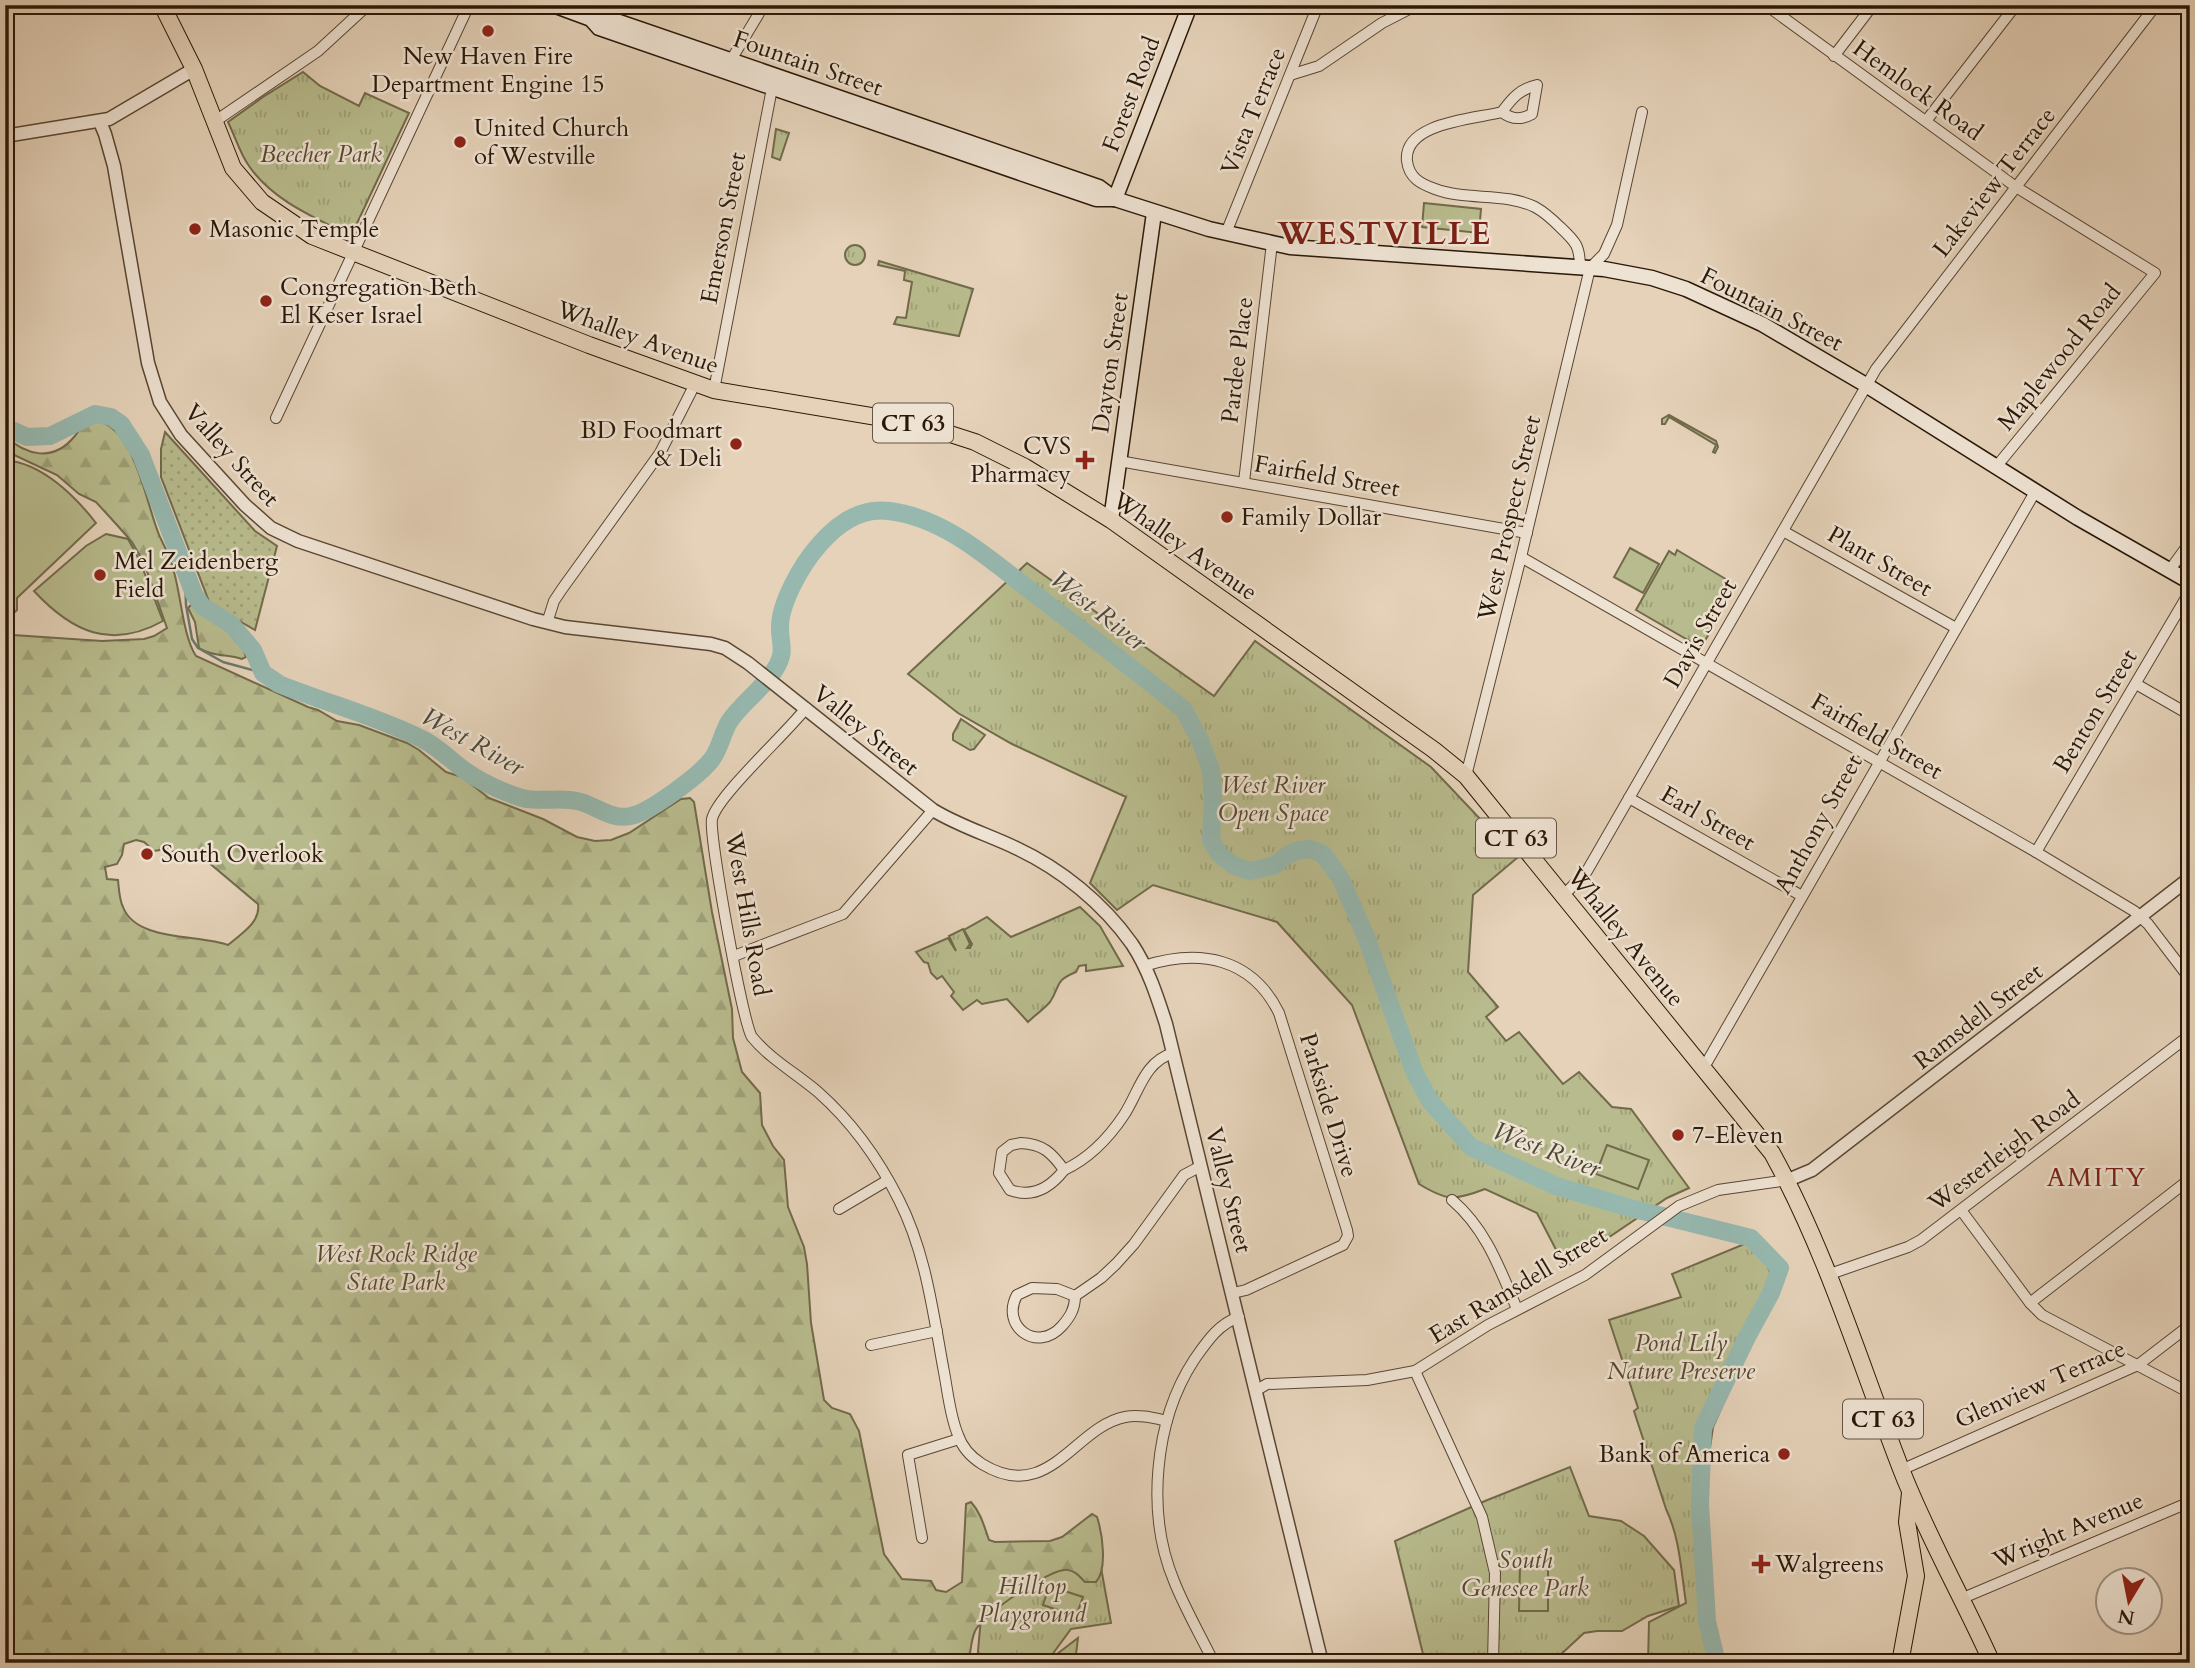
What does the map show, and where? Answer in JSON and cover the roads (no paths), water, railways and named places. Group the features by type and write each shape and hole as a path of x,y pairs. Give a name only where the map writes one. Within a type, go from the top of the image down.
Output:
{"main road":[{"name":"Whalley Avenue","path":"162,5 194,69 233,168 253,192 286,220 312,236 608,353 714,390 859,412 938,429 975,442 1025,467 1111,520 1434,750 1466,776 1772,1153 1788,1180 1829,1274 1901,1470 1943,1561"},
{"name":"Fountain Street","path":"553,5 592,12 599,28 728,66 1011,163 1100,187 1115,199 1226,233 1316,251 1585,268 1652,278 1699,294 1762,324 1866,385 2035,492 2190,582"},
{"name":"Forest Road","path":"1115,199 1190,5"},
{"name":"Dayton Street","path":"1111,520 1154,213"},
{"name":"Whalley Avenue","path":"1900,1663 1916,1576 1907,1522 1910,1490"},
{"path":"1916,1576 1943,1561"},
{"name":"CT 63","path":"1943,1561 1992,1663"}],"street":[{"path":"214,122 318,51 368,5"},
{"path":"276,418 469,5"},
{"path":"728,66 764,5"},
{"name":"Vista Terrace","path":"1226,233 1318,5"},
{"name":"Hemlock Road","path":"1766,5 2016,187 2155,273"},
{"path":"1834,56 1874,5"},
{"path":"1926,121 2016,5"},
{"name":"Lakeview Terrace","path":"1866,385 2156,5"},
{"path":"1290,75 1319,66 1382,23 1415,6"},
{"path":"5,136 109,119 194,69"},
{"name":"Emerson Street","path":"714,390 773,81"},
{"path":"1502,112 1436,126 1416,137 1409,147 1409,171 1418,182 1438,191 1501,199 1535,207 1572,238 1585,268 1604,254 1617,225 1642,112"},
{"name":"Valley Street","path":"100,122 106,134 117,177 148,363 157,394 167,416 181,435 262,521 285,536 547,623 725,648 806,708 933,810 1016,848 1054,869 1102,909 1131,944 1144,966 1159,1002 1173,1053 1322,1663"},
{"name":"Pardee Place","path":"1244,482 1272,243"},
{"name":"West Prospect Street","path":"1466,776 1527,533 1585,268"},
{"name":"Maplewood Road","path":"1996,467 2155,273"},
{"path":"547,623 554,601 660,453 695,384"},
{"name":"Davis Street","path":"1563,896 1587,871 1866,385"},
{"name":"Fairfield Street","path":"1119,461 1527,533"},
{"name":"Anthony Street","path":"1703,1069 2035,492"},
{"name":"Plant Street","path":"1783,531 1956,628"},
{"path":"2169,571 2190,542"},
{"name":"Fairfield Street","path":"1521,557 2036,852 2141,917 2190,979"},
{"name":"Benton Street","path":"2036,852 2190,591"},
{"path":"2136,684 2190,715"},
{"name":"West Hills Road","path":"806,708 722,800 712,819 712,833 750,1034 840,1113 888,1180"},
{"name":"Earl Street","path":"1629,798 1802,896"},
{"path":"734,956 843,914 933,810"},
{"name":"Ramsdell Street","path":"1788,1180 1812,1170 2190,878"},
{"name":"Parkside Drive","path":"1144,966 1167,960 1204,958 1225,962 1248,974 1261,985 1279,1013 1347,1230 1348,1236 1343,1245 1246,1290 1233,1293"},
{"name":"Westerleigh Road","path":"1829,1274 1921,1240 2190,1035"},
{"path":"1064,1170 1047,1149 1031,1143 1021,1143 1011,1145 1002,1153 999,1173 1010,1190 1028,1194 1045,1188 1064,1170 1085,1159 1097,1148 1124,1114 1153,1064 1160,1057 1173,1053"},
{"path":"1075,1296 1101,1279 1116,1264 1149,1225 1184,1175 1201,1166"},
{"path":"2030,1303 2190,1179"},
{"path":"839,1209 888,1180 906,1214 923,1263 959,1439 973,1458 982,1464 994,1470 1021,1475 1047,1469 1116,1419 1135,1416 1167,1421"},
{"name":"East Ramsdell Street","path":"1257,1390 1267,1384 1367,1380 1415,1371 1470,1335 1585,1275 1679,1206 1718,1190 1788,1180"},
{"path":"1452,1200 1468,1214 1490,1245 1517,1309"},
{"path":"1961,1210 2030,1303 2042,1315 2190,1393"},
{"path":"1032,1288 1058,1289 1075,1296 1073,1313 1049,1337 1040,1339 1028,1336 1014,1319 1014,1302 1023,1291 1032,1288"},
{"path":"1214,1663 1173,1580 1159,1518 1159,1480 1167,1421 1187,1371 1223,1323 1239,1317"},
{"name":"Glenview Terrace","path":"1901,1470 2138,1365 2190,1325"},
{"path":"871,1345 937,1331"},
{"path":"1415,1371 1482,1517 1495,1573 1493,1663"},
{"path":"922,1538 908,1455 959,1439"},
{"name":"Wright Avenue","path":"1963,1598 2190,1502"},
{"path":"2170,1663 2190,1654"}],"waterway":[{"name":"West River","path":"5,427 27,437 50,436 95,414 111,417 121,424 141,455 194,594 202,606 231,624 253,650 263,673 279,684 387,723 422,739 485,783 507,793 529,799 574,800 624,817 650,808 686,783 712,759 729,722 768,680 778,664 782,651 781,619 787,596 799,573 833,530 859,514 889,511 911,515 931,523 970,544 1184,710 1200,740 1211,770 1211,840 1219,854 1233,865 1250,871 1273,866 1299,850 1310,849 1323,854 1341,879 1366,937 1414,1071 1430,1101 1471,1147 1556,1186 1630,1208 1751,1238 1780,1268 1771,1293 1703,1428 1700,1504 1707,1621 1717,1663"},
{"path":"185,571 186,605 192,639 198,648 223,662 263,673"}],"place":[{"name":"New Haven Fire Department Engine 15","path":"488,31"},
{"name":"United Church of Westville","path":"460,142"},
{"name":"Masonic Temple","path":"195,229"},
{"name":"Congregation Beth El Keser Israel","path":"266,301"},
{"name":"BD Foodmart & Deli","path":"736,444"},
{"name":"CVS Pharmacy","path":"1085,460"},
{"name":"Family Dollar","path":"1227,517"},
{"name":"Mel Zeidenberg Field","path":"100,575"},
{"name":"South Overlook","path":"147,854"},
{"name":"7-Eleven","path":"1678,1135"},
{"name":"Bank of America","path":"1784,1454"},
{"name":"Walgreens","path":"1761,1564"}],"district":[{"name":"WESTVILLE","path":"1385,233"},
{"name":"AMITY","path":"2097,1177"}],"park label":[{"name":"Beecher Park","path":"321,154"},
{"name":"West River Open Space","path":"1273,799"},
{"name":"West Rock Ridge State Park","path":"396,1268"},
{"name":"Pond Lily Nature Preserve","path":"1681,1357"},
{"name":"South Genesee Park","path":"1525,1574"},
{"name":"Hilltop Playground","path":"1032,1600"}]}
